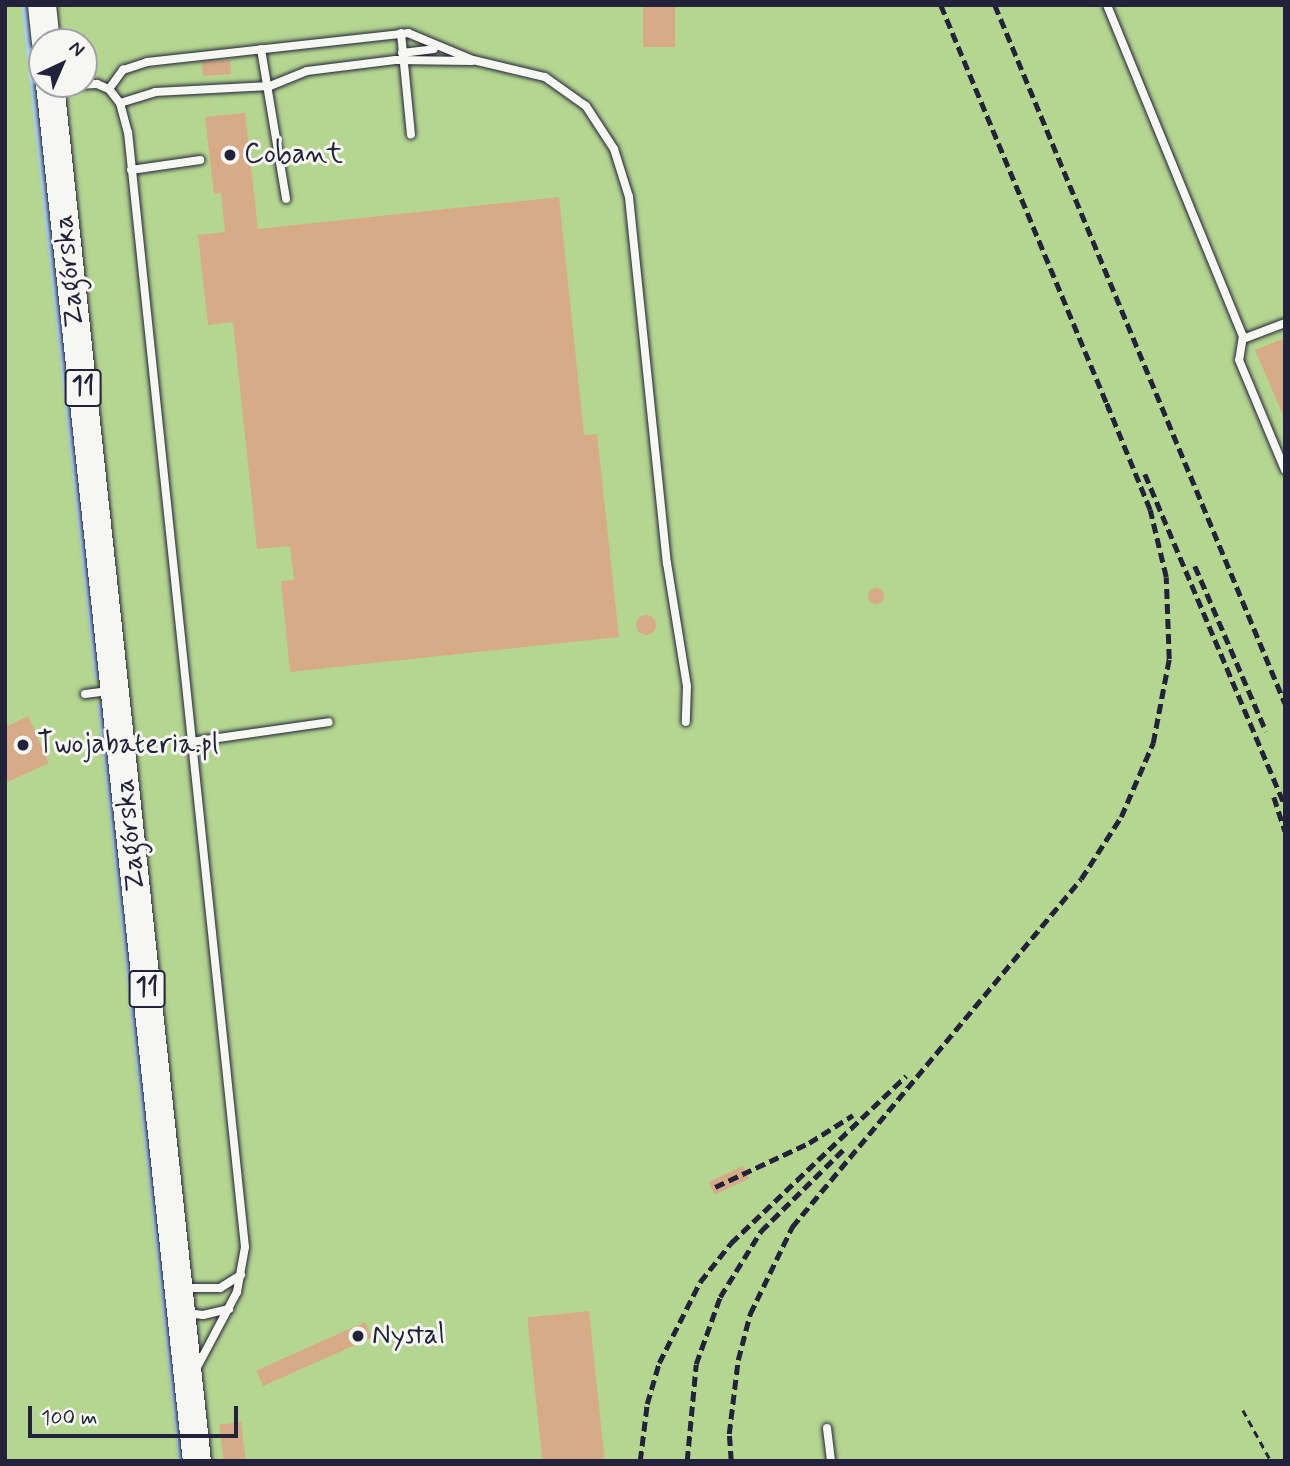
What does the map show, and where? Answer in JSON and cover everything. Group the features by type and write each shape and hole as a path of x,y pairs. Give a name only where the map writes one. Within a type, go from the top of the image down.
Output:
{"highway":[{"path":"42,5 44,28"},
{"name":"Zagórska","path":"51,98 197,1461"}],"lane":[{"path":"1107,5 1243,339 1239,360 1285,470"},
{"path":"401,33 411,135"},
{"path":"108,89 123,70 147,62 401,33 473,60 534,72 567,90 595,116 623,172 676,633 687,686 686,722"},
{"path":"261,49 270,86 286,199"},
{"path":"120,103 155,92 270,86 307,71 439,49"},
{"path":"403,57 473,60"},
{"path":"98,84 108,89 120,103 131,170 244,1247 241,1275 229,1310 189,1383"},
{"path":"131,170 200,160"},
{"path":"1243,339 1285,323"},
{"path":"85,694 115,690"},
{"path":"191,742 329,722"},
{"path":"180,1300 220,1288 241,1275"},
{"path":"180,1300 202,1315 229,1310"},
{"path":"827,1428 831,1461"}],"path":[{"path":"1243,1410 1271,1461"}],"green space":[{"path":"5,5 1285,5 1285,1461 5,1461"}],"building":[{"path":"643,5 675,5 675,47 643,47"},
{"path":"230,60 231,74 203,76 202,62"},
{"path":"245,113 258,229 559,197 584,435 597,434 619,637 290,672 281,581 294,580 290,546 257,549 233,322 208,325 198,235 225,232 221,193 214,194 205,117"},
{"path":"1282,339 1285,346 1285,420 1255,350"},
{"path":"876,588 882,590 882,602 876,604 870,602 868,596 870,590"},
{"path":"642,615 650,615 656,625 650,635 642,635 636,629 636,621"},
{"name":"Twojabateria.pl","path":"28,716 49,763 5,783 5,727"},
{"path":"743,1166 749,1179 714,1195 709,1182"},
{"path":"589,1311 605,1461 542,1461 527,1317"},
{"path":"365,1322 372,1338 263,1386 256,1370"},
{"path":"241,1422 246,1461 224,1461 219,1425"}],"waterway":[{"path":"24,5 97,677"},
{"path":"100,705 181,1461"}],"railway":[{"path":"941,5 1110,410"},
{"path":"995,5 1285,703"},
{"path":"731,1461 729,1434 738,1360 750,1314 792,1227 1081,879 1121,817 1153,743 1169,659 1166,577 1150,510 1106,402"},
{"path":"1145,474 1285,806"},
{"path":"1195,566 1266,731"},
{"path":"1274,797 1285,831"},
{"path":"640,1461 647,1404 659,1363 700,1282 731,1243 906,1076"},
{"path":"715,1187 809,1143 853,1115"},
{"path":"687,1461 696,1364 720,1297 761,1231 844,1149"}],"place":[{"name":"Cobant","path":"230,155"},
{"name":"Twojabateria.pl","path":"23,745"},
{"name":"Nystal","path":"358,1336"}]}
